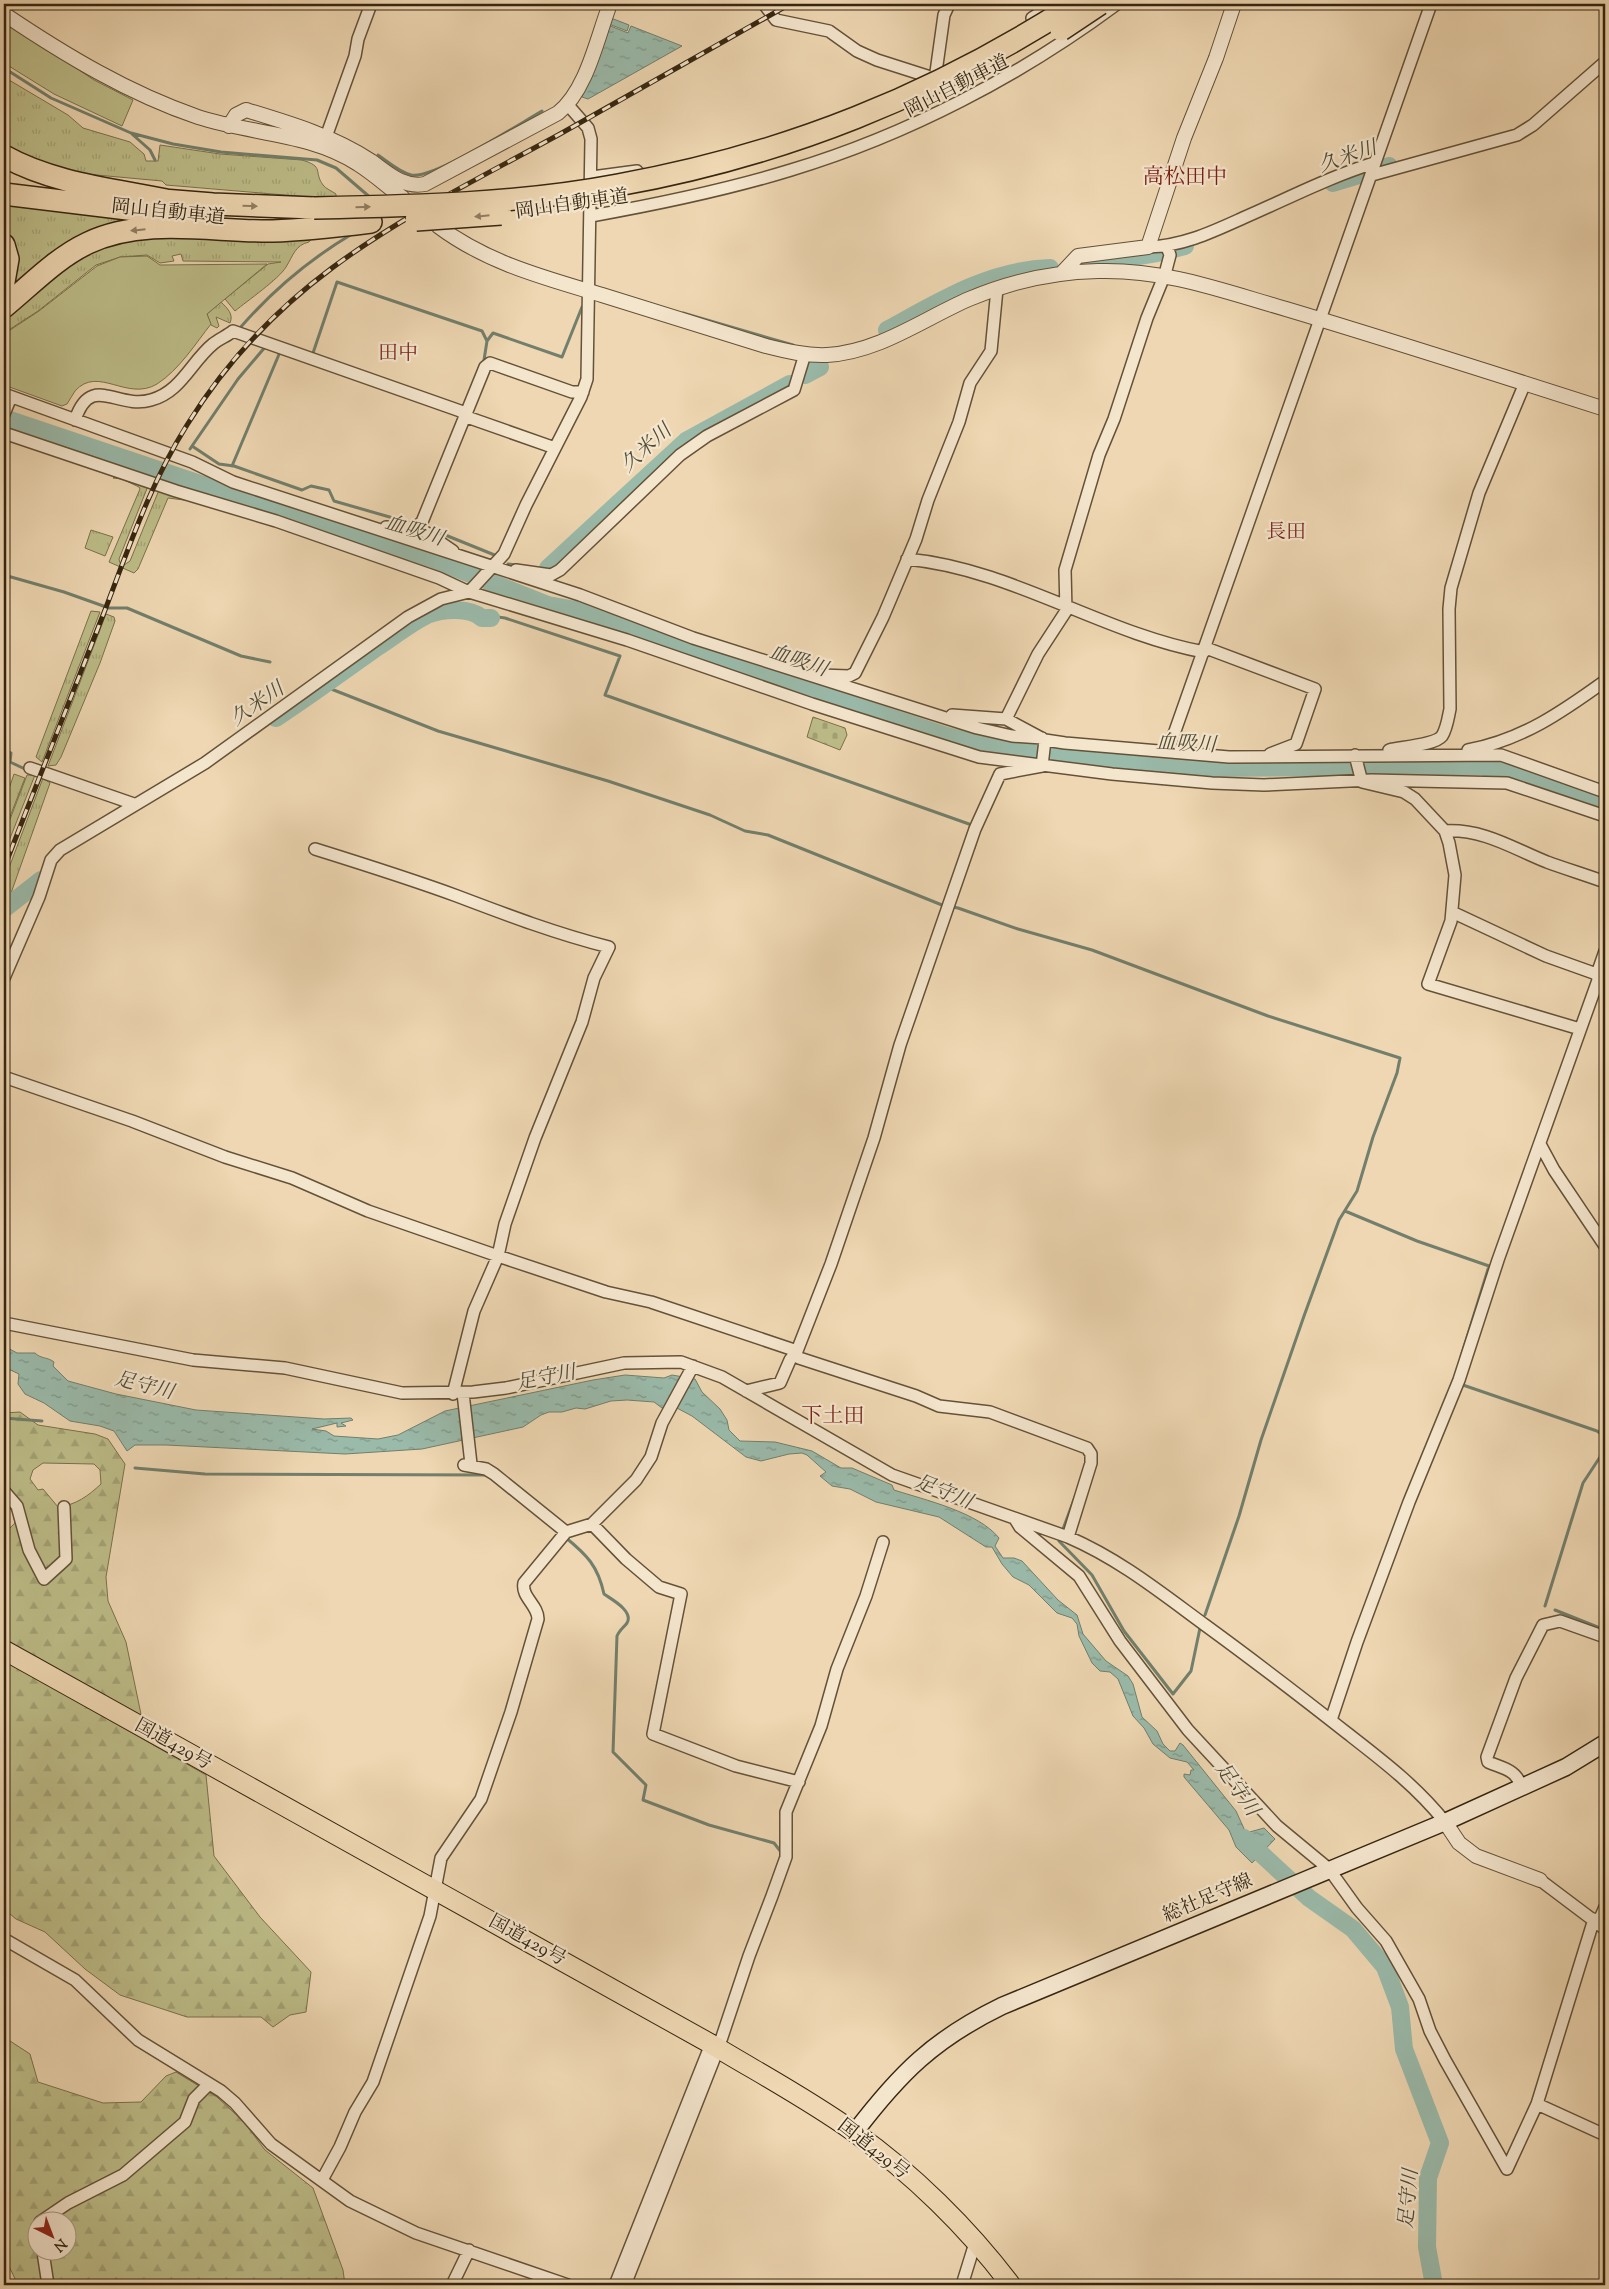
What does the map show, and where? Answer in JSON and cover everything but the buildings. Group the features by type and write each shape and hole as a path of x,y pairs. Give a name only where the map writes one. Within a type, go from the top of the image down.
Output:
{"highway":[{"name":"岡山自動車道","path":"4,179 311,220 419,206 540,196 617,186 759,153 828,130 901,100 962,71 1022,38 1075,4"},
{"name":"岡山自動車道","path":"4,194 169,215 246,221 311,220 371,222 452,219 620,199 703,182 772,164 834,143 907,113 1030,50 1100,4"},
{"path":"4,156 23,166 57,177 166,200"},
{"path":"4,307 74,250 104,236 119,232 158,228 243,231 311,220"},
{"path":"4,244 8,259 4,282"},
{"name":"国道429号","path":"4,1650 436,1890 815,2105 855,2132 920,2187 975,2242 1011,2285"}],"main road":[{"name":"総社足守線","path":"855,2132 905,2071 936,2043 967,2023 1002,2006 1446,1822 1566,1767 1605,1743"}],"street":[{"path":"326,137 355,56 358,39 371,4"},
{"path":"229,126 236,114 246,110 326,137 360,154 402,183 413,186 438,179 558,113 568,105 582,81 610,4"},
{"path":"764,4 776,20 829,30 857,51 876,60 931,74"},
{"path":"931,74 944,15 949,4"},
{"path":"592,178 639,171 758,144 888,95 994,41 1055,4"},
{"path":"591,216 639,207 791,170 862,145 937,113 1029,63 1117,4"},
{"path":"1148,248 1184,138 1216,58 1234,4"},
{"path":"1168,751 1431,4"},
{"path":"4,14 80,64 111,80 188,113 229,126 318,146 357,163 403,198"},
{"path":"1061,274 1078,256 1148,248 1168,250 1204,236 1319,183 1517,135 1533,125 1605,62"},
{"path":"4,978 39,898 50,860 71,842 205,762 408,617 441,599 471,590 490,570 511,542 526,505 583,392 587,380 592,178 590,133 568,105"},
{"path":"438,226 452,236 511,266 766,346 805,354 826,355 858,351 970,299 1022,282 1061,274 1097,271 1165,274 1321,320 1605,409"},
{"path":"1006,719 1038,654 1066,611 1065,570 1099,454 1120,403 1147,318 1165,274 1168,250"},
{"path":"804,674 849,676 858,670 916,539 936,477 959,422 970,383 991,351 996,289"},
{"path":"75,420 87,398 93,394 104,394 120,400 138,403 165,395 213,344 233,331 555,448"},
{"path":"490,570 550,575 560,570 680,455 707,436 794,390 805,354"},
{"path":"377,530 383,527 406,530 418,527 422,522 485,367 490,363 572,392 583,392"},
{"path":"1378,755 1390,749 1434,741 1441,737 1447,723 1450,709 1449,609 1451,588 1479,493 1525,383"},
{"path":"7,402 75,420 192,462 233,482 461,558 490,570 580,595 693,638 941,717 1012,736 1094,747 1229,757 1356,758 1378,755 1501,755 1605,792"},
{"path":"4,433 176,491 276,521 471,590 627,640 812,704 979,757 1212,783 1264,785 1371,780 1507,783 1605,816"},
{"path":"418,527 461,558"},
{"path":"907,559 939,562 979,572 1166,643 1205,650 1315,689 1296,744 1263,757"},
{"path":"1447,755 1504,741 1564,712 1605,681"},
{"path":"941,717 954,715 1006,719 1044,741"},
{"path":"1042,764 1044,741"},
{"path":"1356,758 1362,781"},
{"path":"746,1391 780,1383 831,1264 874,1138 900,1045 975,829 1000,774 1042,764"},
{"path":"30,768 134,804"},
{"path":"1362,781 1404,792 1421,804 1445,831 1455,875 1452,912 1451,921 1428,984 1580,1029"},
{"path":"1445,831 1465,830 1482,834 1548,862 1605,882"},
{"path":"315,849 449,893 498,913 586,942 609,947 594,978 579,1030 535,1138 503,1230 496,1258 474,1311 460,1395 468,1463 494,1474 564,1534"},
{"path":"1452,912 1546,956 1601,976"},
{"path":"1331,1720 1357,1642 1406,1511 1459,1380 1498,1260 1580,1029 1601,976 1605,950"},
{"path":"4,1077 132,1120 225,1157 292,1178 368,1211 496,1258 606,1292 651,1302 793,1356 916,1396 939,1406 990,1412 1087,1448 1091,1454 1091,1463 1068,1537"},
{"path":"1540,1144 1554,1170 1605,1246"},
{"path":"4,1323 193,1360 285,1368 390,1391 460,1395 506,1388 624,1363 666,1361 692,1368 746,1391 838,1446 892,1475 968,1500 1015,1519 1068,1537 1096,1549 1131,1569 1331,1720 1422,1793 1446,1822 1459,1843 1476,1856 1540,1880 1599,1924"},
{"path":"322,2180 340,2147 355,2112 373,2082 425,1933 443,1853 481,1799 511,1712 538,1619 535,1606 524,1592 524,1583 564,1534 592,1524 636,1480 651,1457 662,1422 692,1368"},
{"path":"4,1491 17,1506 29,1550 44,1579 66,1559 64,1507"},
{"path":"1015,1519 1020,1527 1079,1576 1120,1641 1188,1730 1242,1790 1325,1871 1386,1941 1419,2000 1430,2031 1445,2060 1507,2169 1537,2104 1605,1908"},
{"path":"592,1524 626,1559 659,1587 680,1594 653,1734 736,1766 799,1782"},
{"path":"625,2285 786,1857 785,1821 821,1726 837,1669 866,1596 883,1542"},
{"path":"1522,1788 1519,1778 1513,1771 1488,1762 1487,1757 1516,1678 1539,1631 1549,1622 1560,1621 1605,1637"},
{"path":"4,1939 75,1980 138,2040 235,2102 271,2144 304,2170 322,2180 350,2201 416,2233 568,2285"},
{"path":"615,2285 715,2047"},
{"path":"55,2212 68,2203 123,2176 185,2122 194,2099 209,2084"},
{"path":"1537,2104 1605,2135"},
{"path":"962,2285 975,2242"},
{"path":"452,2285 469,2250"},
{"path":"45,2262 48,2285"}],"green space":[{"path":"4,20 94,80 133,100 122,126 54,94 4,63"},
{"path":"4,77 68,115 83,128 130,142 144,154 146,161 158,161 160,145 220,154 302,160 316,167 323,185 336,194 336,198 166,185 162,181 86,174 53,166 4,145"},
{"path":"4,203 158,222 129,226 4,298 4,293 10,281 9,238 4,229"},
{"path":"314,235 309,242 297,248 277,278 235,311 225,299 268,264 281,262 183,261 181,254 172,256 174,261 160,263 147,255 120,257 96,265 38,311 4,333 4,317 67,264 103,245 138,237"},
{"path":"147,256 160,265 267,264 207,314 211,324 180,364 157,384 135,389 93,381 84,384 75,391 67,404 62,406 4,385 4,334 39,311 97,266 120,257"},
{"path":"221,302 229,311 231,320 230,323 216,317 219,326 217,328 211,325 207,314"},
{"path":"118,476 148,486 119,559 120,563 124,565 130,561 159,490 200,502 168,498 138,569 134,573 109,562 140,489 122,479 113,478"},
{"path":"91,530 113,537 105,556 85,548"},
{"path":"91,611 100,612 42,762 36,757"},
{"path":"106,614 114,617 115,621 100,663 61,757 56,765 48,766"},
{"path":"813,717 845,728 847,735 840,750 807,737"},
{"path":"14,774 25,778 4,832 4,803"},
{"path":"27,775 35,775 7,846 4,849 4,835"},
{"path":"43,778 50,783 10,896 4,902 4,881"},
{"path":"20,1412 38,1425 95,1434 108,1439 125,1464 106,1577 108,1601 126,1642 142,1719 4,1640 4,1534 15,1523 13,1513 4,1499 4,1413","holes":["43,1463 94,1464 100,1470 101,1484 81,1499 64,1506 58,1507 43,1489 38,1490 30,1479 33,1470"]},
{"path":"4,1660 206,1775 214,1856 260,1917 311,1972 306,2012 290,2015 273,2027 261,2017 187,2017 120,1995 85,1969 45,1932 16,1919 4,1909"},
{"path":"4,2037 30,2054 38,2082 103,2103 141,2102 166,2076 176,2072 217,2097 244,2122 265,2150 313,2188 343,2270 345,2285 18,2285 4,2256"}],"water":[{"path":"611,18 629,25 627,31 609,24"},
{"path":"608,25 628,33 631,26 682,46 588,99 582,97"},
{"path":"4,1346 17,1353 35,1353 52,1360 54,1362 53,1366 68,1381 116,1394 196,1410 324,1419 351,1418 353,1420 341,1423 346,1426 337,1427 337,1423 312,1429 326,1431 334,1436 378,1439 398,1435 445,1411 593,1380 625,1375 664,1378 672,1375 695,1379 702,1392 720,1409 727,1420 729,1430 740,1441 775,1442 812,1451 841,1468 852,1468 892,1485 894,1490 965,1514 990,1529 999,1538 995,1546 1003,1558 1014,1558 1022,1561 1058,1600 1077,1615 1083,1634 1106,1661 1128,1676 1133,1684 1142,1717 1157,1731 1163,1744 1170,1751 1175,1751 1180,1743 1183,1745 1236,1811 1246,1833 1264,1828 1275,1839 1252,1863 1236,1847 1229,1830 1184,1777 1184,1774 1190,1775 1191,1770 1194,1770 1187,1762 1170,1758 1153,1744 1144,1728 1133,1716 1118,1679 1110,1672 1100,1671 1092,1663 1079,1636 1077,1624 1072,1618 1057,1613 1029,1585 1013,1577 1002,1564 992,1547 986,1547 939,1517 876,1502 850,1489 832,1486 820,1476 826,1472 807,1455 802,1453 789,1454 761,1461 746,1457 692,1416 675,1407 662,1408 654,1402 627,1400 611,1401 585,1409 576,1408 562,1412 549,1412 523,1427 422,1449 345,1454 135,1445 127,1451 114,1431 100,1426 70,1421 44,1403 25,1394 18,1384 19,1374 4,1367"}],"waterway":[{"path":"4,68 51,98 131,133 173,144 221,152 317,160 336,168 372,199"},
{"path":"378,155 402,172 411,175 422,174 456,160 542,111"},
{"path":"132,134 150,150 155,160"},
{"name":"久米川","path":"1333,183 1389,166"},
{"path":"239,329 264,302 292,277 321,254 352,234"},
{"name":"久米川","path":"1087,264 1157,253 1185,246"},
{"name":"久米川","path":"887,330 946,298 986,281 1006,274 1050,268"},
{"path":"312,356 337,282 482,331 487,341"},
{"path":"484,360 487,341 493,333 562,357 582,307"},
{"path":"683,313 793,345"},
{"path":"192,446 238,379 266,346"},
{"path":"232,466 280,352"},
{"name":"久米川","path":"805,375 820,367"},
{"name":"久米川","path":"548,568 686,441 790,384"},
{"name":"血吸川","path":"4,418 355,536 430,558 548,605 582,611 947,736 989,746 1063,758 1201,768 1479,766 1533,776 1605,803"},
{"path":"190,449 192,446 219,464 234,466 302,490 311,486 329,490 334,501 414,524"},
{"path":"428,528 497,556"},
{"path":"508,564 517,565"},
{"name":"久米川","path":"543,570 551,567"},
{"path":"4,575 64,592 109,608 127,608 241,656 270,662"},
{"name":"久米川","path":"276,718 427,615 440,611 456,610 477,614 482,618 491,618"},
{"path":"477,614 505,618 620,656 605,695 969,824"},
{"path":"321,685 438,731 608,781 710,815 745,831 768,835 942,905 958,908 1018,929 1092,950 1268,1016 1400,1058 1397,1073 1373,1137 1357,1191 1339,1220 1304,1316 1261,1440 1239,1516 1205,1615"},
{"path":"4,749 11,753 10,762 27,770"},
{"path":"974,848 980,827"},
{"name":"久米川","path":"4,909 41,880"},
{"path":"1345,1211 1417,1241 1489,1266 1461,1357"},
{"path":"1460,1384 1597,1431 1604,1436 1600,1457 1583,1483 1545,1606"},
{"path":"4,1418 42,1421"},
{"path":"135,1468 205,1474 489,1475"},
{"path":"1063,1529 1075,1497"},
{"path":"565,1537 580,1550 595,1568 604,1594 621,1606 627,1614 627,1623 617,1636 613,1752 646,1785 643,1800 709,1825 774,1843 781,1852"},
{"path":"1059,1541 1092,1575 1124,1631 1173,1694 1191,1671 1200,1628"},
{"path":"1555,1610 1605,1630"},
{"name":"足守川","path":"1244,1838 1309,1898 1353,1929 1385,1967 1400,2007 1404,2049 1440,2143 1428,2178 1427,2247 1434,2285"}],"railway":[{"path":"4,868 132,539 162,469 187,425 224,372 264,327 307,288 352,253 401,222 790,4"}],"district":[{"name":"高松田中","path":"1185,178"},
{"name":"田中","path":"398,354"},
{"name":"長田","path":"1286,533"},
{"name":"下土田","path":"833,1417"}]}
